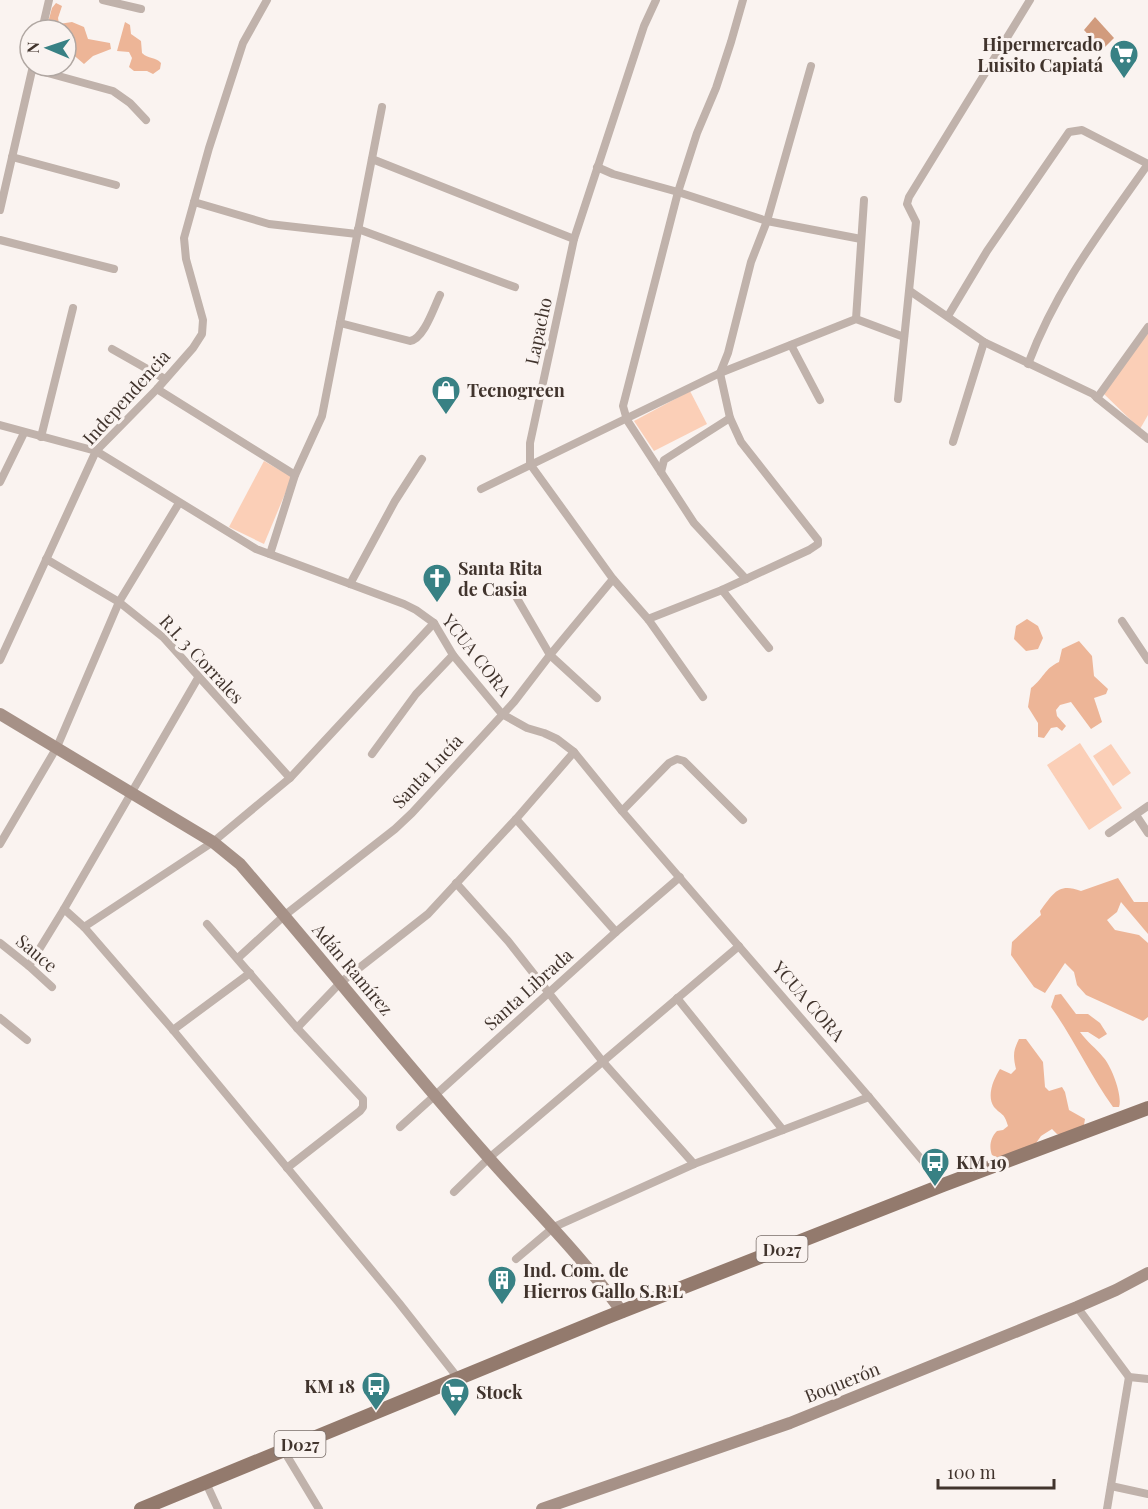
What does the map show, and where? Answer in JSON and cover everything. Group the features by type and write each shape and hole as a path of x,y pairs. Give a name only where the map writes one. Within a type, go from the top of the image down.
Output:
{"main road":[{"name":"D027","path":"141,1509 622,1312 943,1185 1148,1108"}],"street":[{"path":"45,18 49,0"},
{"path":"103,0 141,9"},
{"name":"Independencia","path":"0,660 96,451 157,389 193,348 202,334 204,327 184,247 209,148 243,43 267,0"},
{"name":"Lapacho","path":"530,464 530,443 574,239 644,26 656,0"},
{"path":"742,0 716,88 697,133 678,192 623,406 627,420 694,523 746,579"},
{"path":"898,399 916,222 907,204 909,197 1030,0"},
{"path":"648,619 722,591 818,544 818,540 741,442 730,418 720,373 728,353 754,253 767,220 811,66"},
{"path":"0,210 31,78"},
{"path":"68,78 113,91 130,103 146,120"},
{"path":"270,554 295,475 322,416 382,107"},
{"path":"948,316 987,251 1069,132 1082,130 1148,164 1077,265 1042,327 1028,364"},
{"path":"12,157 116,185"},
{"path":"372,159 574,239"},
{"path":"597,167 613,174 767,220 861,239"},
{"path":"856,320 864,200"},
{"path":"194,202 269,224 357,231 515,287"},
{"path":"0,240 114,269"},
{"path":"910,291 984,342 1093,394 1148,439"},
{"path":"340,323 410,341 414,340 422,333 440,295"},
{"path":"41,437 73,308"},
{"path":"482,489 720,373 856,320 904,337"},
{"path":"1097,398 1148,327"},
{"path":"952,442 984,342"},
{"path":"791,345 820,400"},
{"path":"112,350 165,379"},
{"path":"157,389 295,475"},
{"path":"662,472 664,460 730,418"},
{"name":"YCUA CORA","path":"0,425 96,451 241,540 270,554 404,603 434,623 453,655 502,714 527,728 550,736 574,752 943,1185"},
{"path":"0,482 24,433"},
{"path":"350,584 391,507 422,459"},
{"path":"530,464 613,579 648,619 703,697"},
{"path":"0,844 57,747 119,602 179,503"},
{"name":"R.I. 3 Corrales","path":"46,559 119,602 164,638 290,778"},
{"name":"Santa Lucía","path":"238,958 285,915 395,829 514,702 613,579"},
{"path":"511,588 550,655 597,698"},
{"path":"722,591 769,648"},
{"path":"1122,621 1148,660"},
{"path":"84,927 213,842 290,778 434,623"},
{"path":"372,754 416,694 453,655"},
{"path":"29,966 198,678"},
{"name":"Adán Ramírez","path":"0,714 213,842 240,864 489,1158 554,1227 622,1312"},
{"path":"297,1028 340,982 428,914 574,752"},
{"path":"622,811 669,763 677,759 684,761 743,820"},
{"path":"1109,833 1148,806"},
{"path":"1136,815 1148,833"},
{"path":"516,819 616,932"},
{"name":"Santa Librada","path":"400,1127 680,877"},
{"path":"456,883 508,941 603,1062 694,1164"},
{"path":"64,909 84,927 172,1030 399,1302 458,1378"},
{"path":"207,924 297,1028 363,1099 363,1107 360,1111 287,1168"},
{"name":"Sauce","path":"0,943 52,987"},
{"path":"454,1192 489,1158 739,946"},
{"path":"172,1030 250,973"},
{"path":"677,998 783,1130"},
{"path":"0,1018 27,1040"},
{"path":"516,1260 554,1227 694,1164 869,1096"},
{"name":"Boquerón","path":"543,1509 789,1423 1077,1307 1148,1273"},
{"path":"1077,1307 1129,1377 1107,1509"},
{"path":"1129,1377 1148,1379"},
{"path":"284,1451 319,1509"},
{"path":"206,1483 218,1509"},
{"path":"1112,1486 1148,1494"}],"shaded area":[{"path":"56,3 62,6 58,18 49,18"},
{"path":"1095,17 1114,38 1102,50 1084,30"},
{"path":"125,22 130,25 131,34 141,41 142,53 161,63 160,69 153,74 147,71 134,71 129,67 132,58 129,52 117,51"},
{"path":"78,24 84,27 88,39 110,43 111,49 93,56 84,64 78,59"},
{"path":"1148,330 1148,415 1140,429 1103,393"},
{"path":"690,391 707,424 654,451 634,421"},
{"path":"264,461 292,477 264,544 229,527"},
{"path":"1027,619 1038,626 1043,638 1038,649 1026,651 1014,639 1016,626"},
{"path":"1079,641 1092,656 1094,676 1108,689 1106,694 1094,698 1102,722 1091,729 1071,702 1060,705 1056,710 1057,716 1066,726 1062,731 1057,727 1051,728 1044,738 1038,737 1038,723 1028,707 1031,688 1059,662 1062,649"},
{"path":"1080,743 1122,808 1089,830 1047,765"},
{"path":"1111,744 1131,773 1113,786 1093,756"},
{"path":"1118,878 1134,902 1148,902 1148,934 1121,902 1117,912 1107,920 1115,930 1139,935 1148,943 1148,1017 1143,1021 1086,995 1077,985 1074,972 1065,963 1045,993 1034,987 1011,955 1012,942 1041,915 1040,911 1057,891 1067,888 1081,891"},
{"path":"1061,994 1076,1014 1088,1014 1100,1023 1107,1034 1099,1039 1088,1032 1080,1032 1106,1061 1118,1088 1119,1107 1113,1107 1051,1007 1055,995"},
{"path":"1019,1039 1026,1039 1043,1062 1045,1087 1049,1091 1062,1087 1069,1110 1085,1119 1084,1125 1069,1135 1057,1134 1052,1129 1041,1136 1034,1146 998,1158 992,1155 990,1146 997,1131 1008,1126 1004,1116 994,1107 991,1093 993,1082 1000,1069 1011,1074 1016,1069 1014,1054"}],"place":[{"name":"Hipermercado Luisito Capiatá","path":"1124,80"},
{"name":"Tecnogreen","path":"446,416"},
{"name":"Santa Rita de Casia","path":"437,604"},
{"name":"KM 19","path":"935,1188"},
{"name":"Ind. Com. de Hierros Gallo S.R.L","path":"502,1306"},
{"name":"KM 18","path":"376,1412"},
{"name":"Stock","path":"455,1418"}]}
